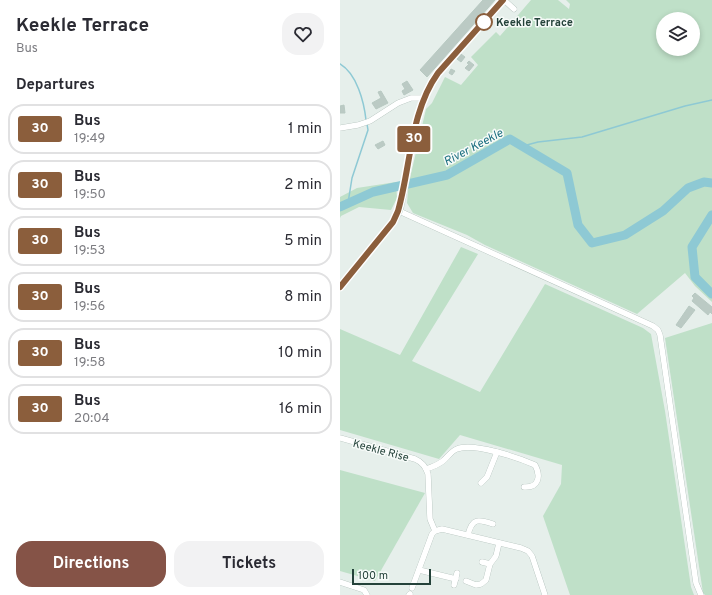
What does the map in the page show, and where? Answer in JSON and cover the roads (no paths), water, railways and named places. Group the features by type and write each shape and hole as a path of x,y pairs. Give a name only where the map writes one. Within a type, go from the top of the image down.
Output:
{"main road":[{"path":"340,287 393,222 398,211 403,194 423,98 430,84 503,0"}],"street":[{"path":"503,0 514,9"},
{"path":"340,128 370,121 398,103 411,98 423,98"},
{"path":"398,211 646,322 658,330 696,583 701,595"},
{"name":"Keekle Rise","path":"340,438 415,459 421,462 426,469"},
{"path":"435,531 430,519 429,478 426,469 442,462 452,451 457,448 481,448 520,459 535,465 538,471 536,484 530,487 524,487"},
{"path":"482,483 487,476 497,452"},
{"path":"468,535 472,524 475,521 485,521 493,524"},
{"path":"412,588 430,536 435,531 444,529 523,549 530,554 545,595"},
{"path":"466,581 474,585 483,582 487,576 490,564 496,556 499,543"},
{"path":"482,562 490,564"},
{"path":"419,570 456,579"},
{"path":"340,582 364,590 367,595"}],"waterway":[{"path":"340,64 351,74 359,89 366,120"},
{"path":"523,146 538,142 582,137 685,106 712,100"},
{"path":"348,203 352,178 368,130 367,124"},
{"name":"River Keekle","path":"340,207 373,192 447,175 510,139 567,173 578,225 592,243 625,235 663,211 688,188 704,182 712,183"},
{"name":"River Keekle","path":"712,215 692,247 695,277 712,294"}],"place":[{"name":"Keekle Terrace","path":"484,22"}]}
